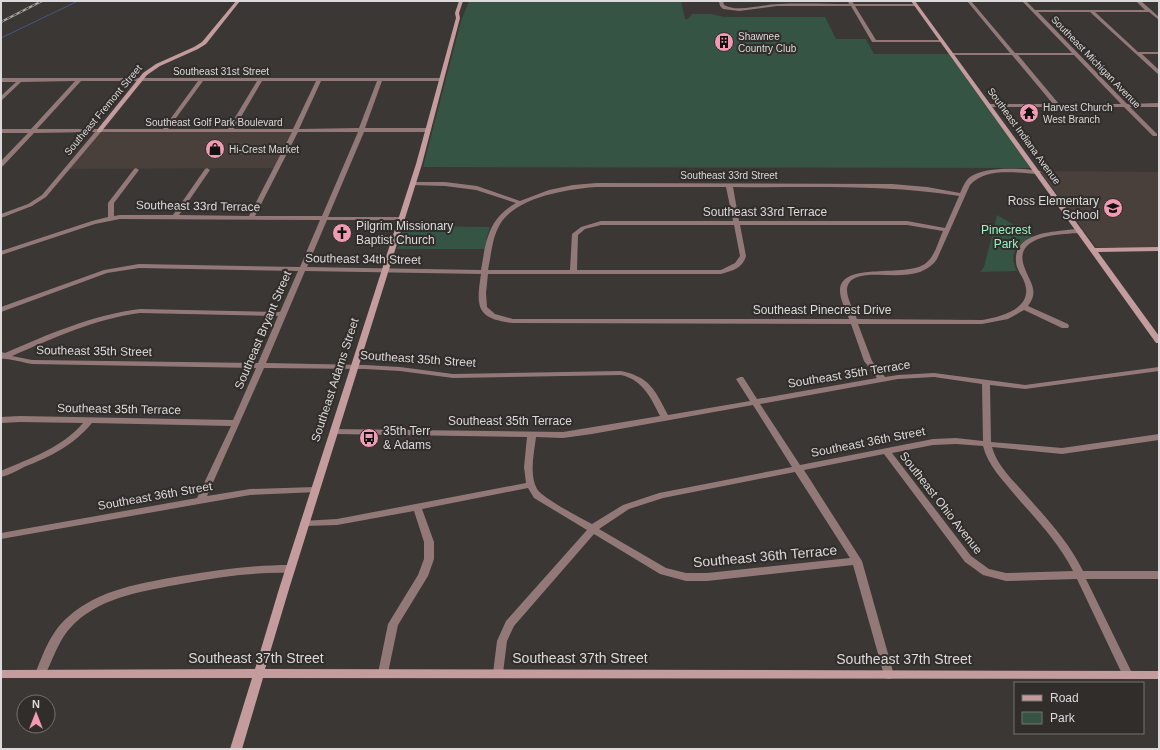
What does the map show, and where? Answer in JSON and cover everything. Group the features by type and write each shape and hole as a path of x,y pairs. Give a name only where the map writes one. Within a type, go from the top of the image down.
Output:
{"main road":[{"name":"Southeast Fremont Street","path":"99,131 140,80 158,65 204,43 238,1"},
{"name":"Southeast Adams Street","path":"236,749 290,569 412,184 442,79 461,1"},
{"name":"Southeast Adams Street","path":"458,18 461,15 466,1"},
{"name":"Southeast Indiana Avenue","path":"915,3 1159,341"},
{"path":"1093,250 1159,250"},
{"name":"Southeast 37th Street","path":"1,674 498,673 1159,675"}],"street":[{"path":"721,1 723,6 729,9 741,10 787,3 915,3"},
{"path":"969,1 1057,105"},
{"name":"Southeast Michigan Avenue","path":"1024,1 1155,135"},
{"path":"1138,1 1159,18"},
{"path":"851,3 874,41 942,41"},
{"path":"1034,11 1150,11"},
{"path":"1092,12 1159,73"},
{"path":"1137,53 1159,53"},
{"path":"952,54 1075,54"},
{"name":"Southeast 31st Street","path":"1,80 442,79"},
{"path":"1,99 20,80"},
{"path":"1,165 79,80"},
{"path":"164,131 200,80"},
{"path":"230,131 260,80"},
{"path":"251,218 296,130 319,80"},
{"name":"Southeast Bryant Street","path":"201,500 236,423 362,130 380,80"},
{"path":"990,106 1159,105"},
{"name":"Southeast Golf Park Boulevard","path":"1,131 428,130"},
{"name":"Southeast Fremont Street","path":"1,216 20,209 44,196 99,131"},
{"path":"111,218 111,203 136,170"},
{"path":"175,217 207,170"},
{"path":"882,379 868,361 843,292 843,288 847,280 863,274 906,272 924,268 934,259 969,181 980,174 994,172 1038,172"},
{"path":"412,184 445,184 477,188 521,203"},
{"path":"729,185 737,223"},
{"name":"Southeast 33rd Street","path":"491,314 483,307 482,300 491,238 496,225 507,212 521,203 547,192 585,186 892,186 927,188 963,195"},
{"name":"Southeast 33rd Terrace","path":"1,253 94,222 111,218 132,216 401,220"},
{"name":"Southeast 34th Street","path":"1,310 100,273 129,267 485,272 714,272 732,268 740,263 743,256 737,223"},
{"name":"Southeast 33rd Terrace","path":"573,272 574,237 577,231 594,224 907,223 947,230"},
{"path":"1065,326 1023,306 1029,298 1030,289 1018,259 1023,246 1041,236 1057,232 1080,231"},
{"name":"Southeast Pinecrest Drive","path":"491,314 513,321 982,322 1007,317 1023,306"},
{"path":"2,356 93,321 124,313 140,311 283,314"},
{"name":"Southeast 35th Street","path":"2,356 32,362 391,368 453,376 625,374 637,378 646,384 665,418"},
{"name":"Southeast 35th Terrace","path":"334,431 532,435 580,433 911,375 934,375 1015,387 1035,387 1159,369"},
{"path":"740,379 751,398 756,402 799,468 857,561 889,674"},
{"path":"986,382 987,444 990,455 996,466 1056,536 1080,575 1128,675"},
{"name":"Southeast 35th Terrace","path":"1,420 236,423"},
{"path":"1,474 64,444 80,433 89,421"},
{"path":"305,523 337,522 530,484 528,478 532,435"},
{"name":"Southeast 36th Street","path":"498,673 502,641 510,624 597,525 618,512 653,497 886,451 946,441 1062,451 1159,437"},
{"name":"Southeast Ohio Avenue","path":"886,451 968,559 979,568 994,574 1006,576 1080,575"},
{"name":"Southeast 36th Terrace","path":"530,484 540,499 655,568 674,575 686,577 707,577 857,561"},
{"name":"Southeast 36th Street","path":"1,536 201,500 261,491 315,490"},
{"path":"383,673 394,624 399,613 423,576 429,559 429,542 417,506"},
{"path":"40,674 58,635 66,625 81,612 104,599 133,589 236,570 290,569"},
{"path":"1080,575 1159,575"}],"shaded area":[{"path":"289,131 292,133 274,168 69,169 101,132"},
{"name":"Ross Elementary School","path":"1040,171 1159,172 1159,248 1096,247"}],"green space":[{"name":"Shawnee Country Club","path":"469,1 681,1 685,19 688,19 692,14 711,14 724,17 825,17 836,39 866,39 874,54 949,54 1031,168 423,167 461,21"},
{"name":"Pinecrest Park","path":"997,215 1034,236 1023,242 1016,249 1013,259 1017,271 980,272 984,267"},
{"path":"404,226 490,227 486,249 397,249"}],"waterway":[{"path":"1,38 78,1"}],"railway":[{"path":"1,22 42,1"}],"place":[{"name":"Shawnee Country Club","path":"724,42"},
{"name":"Harvest Church West Branch","path":"1029,113"},
{"name":"Hi-Crest Market","path":"215,149"},
{"name":"Ross Elementary School","path":"1113,208"},
{"name":"Pilgrim Missionary Baptist Church","path":"342,233"},
{"name":"35th Terr & Adams","path":"369,438"}]}
